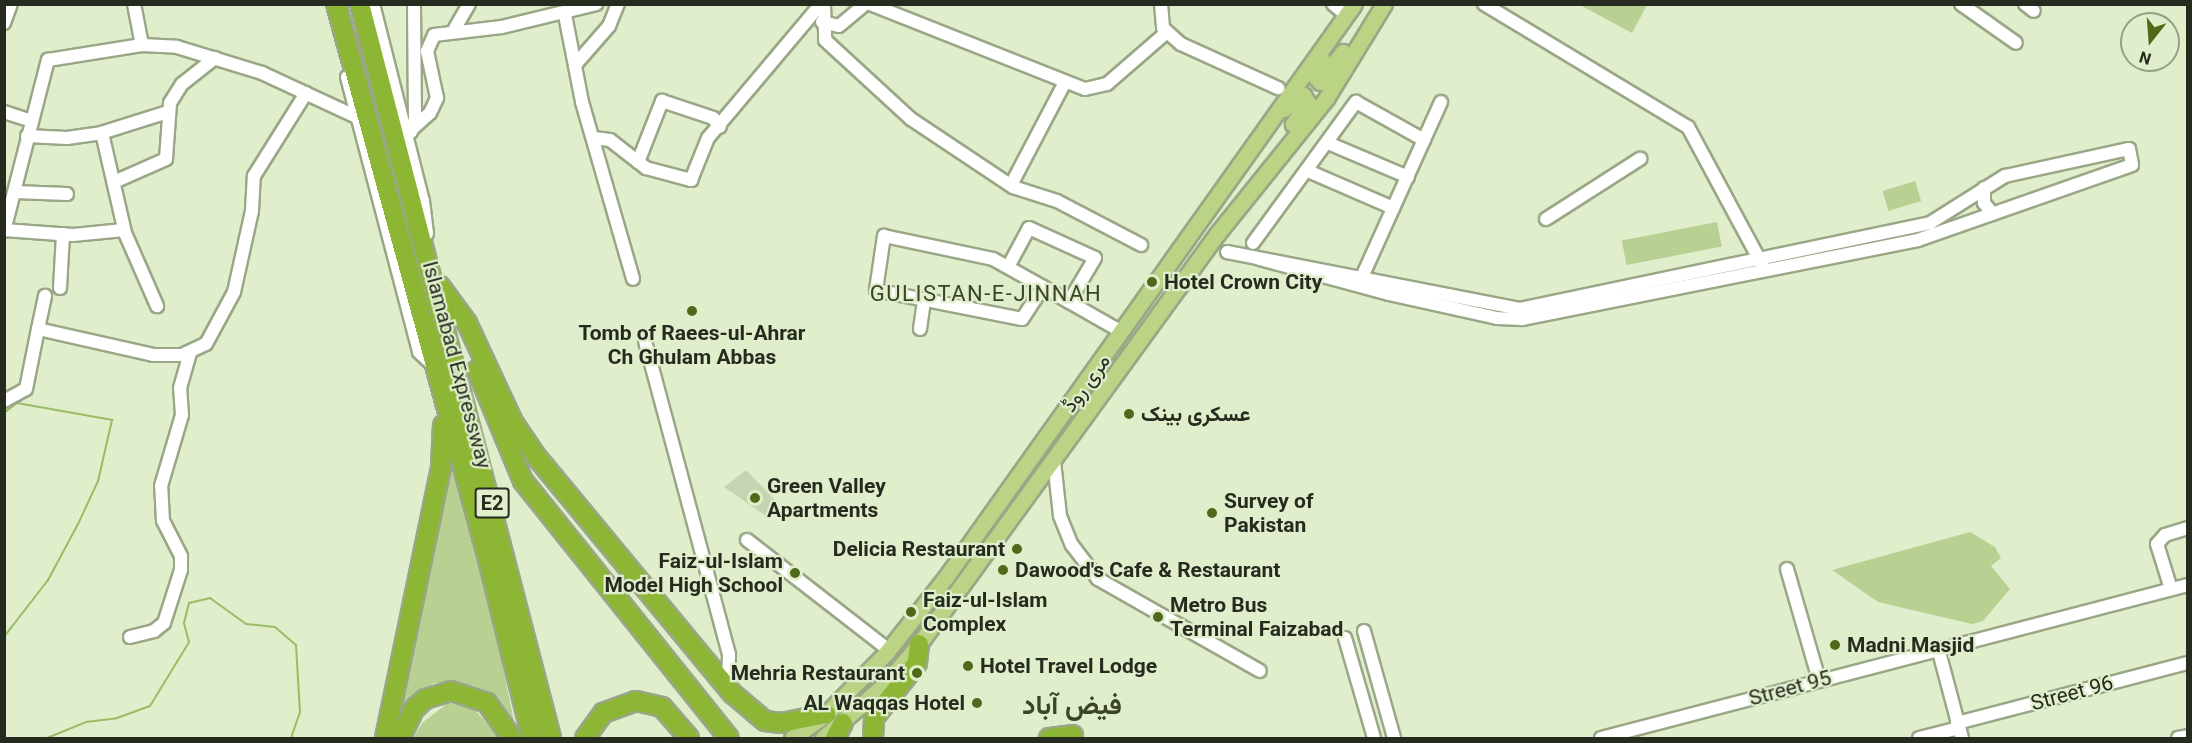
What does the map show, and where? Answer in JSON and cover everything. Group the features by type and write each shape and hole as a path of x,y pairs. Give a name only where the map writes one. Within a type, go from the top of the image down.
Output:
{"highway":[{"name":"Islamabad Expressway","path":"336,4 532,738"},
{"name":"Islamabad Expressway","path":"360,4 434,279 551,738"},
{"path":"434,279 467,323 513,422 535,455 728,687 765,721 781,723 826,714"},
{"path":"434,279 466,338 523,481 729,738"},
{"path":"386,738 441,467 443,402"},
{"path":"873,738 874,718 916,663 919,644"},
{"path":"400,738 414,709 425,699 451,691 487,703 512,738"},
{"path":"585,738 603,713 636,701 662,707 689,738"},
{"path":"1049,738 1073,735"}],"main road":[{"path":"1361,4 1312,73 1313,79 1325,79 1374,4"},
{"name":"مری روڈ","path":"823,738 839,731 919,644 1217,234 1327,97 1384,4"},
{"name":"مری روڈ","path":"792,738 826,714 889,650 1173,262 1350,10"},
{"path":"1173,262 1284,109 1303,95 1308,103 1217,234"}],"street":[{"path":"4,23 11,4"},
{"path":"134,4 142,45"},
{"path":"327,4 419,352 432,364"},
{"path":"373,4 409,136 423,201 434,279"},
{"path":"409,136 414,4"},
{"path":"454,30 469,4"},
{"path":"409,136 430,113 437,98 428,66 429,40 454,30 564,15 596,4"},
{"path":"575,65 609,26 618,4"},
{"path":"594,138 610,140 638,162 691,180 708,138 720,127 780,48 822,4"},
{"path":"822,4 825,40 834,51 911,119 1011,186 1057,201 1141,245"},
{"path":"822,22 839,26 865,4"},
{"path":"870,4 1085,89 1107,84 1167,32"},
{"path":"1161,4 1167,32 1181,44 1278,88"},
{"path":"1333,4 1350,10"},
{"path":"1484,4 1688,127 1762,265"},
{"path":"1961,4 2016,43"},
{"path":"564,15 594,138 633,279"},
{"path":"124,230 63,234 5,230 27,136 50,59 142,45 177,47 215,58 306,93 357,117"},
{"path":"114,182 166,159 168,112 182,84 215,58"},
{"path":"1011,186 1065,82"},
{"path":"38,329 130,352 190,353 206,344 228,309 252,211 254,176 306,93"},
{"path":"638,162 665,100 713,118 720,127"},
{"path":"1253,243 1308,171 1356,102 1424,140"},
{"path":"1362,277 1441,102"},
{"path":"4,112 31,121"},
{"path":"27,136 68,138 102,133 168,112"},
{"path":"102,133 124,230 157,306"},
{"path":"1328,143 1408,177"},
{"path":"1259,259 1328,280 1508,319 1932,229 1993,213 2132,165 2130,149 2005,176 1984,188 1932,229"},
{"path":"1546,219 1640,159"},
{"path":"1308,171 1393,208"},
{"path":"1984,188 1984,203 1993,213"},
{"path":"15,192 67,194"},
{"path":"1008,267 1029,228 1095,258 1069,302"},
{"path":"60,288 63,234"},
{"path":"1043,287 1022,319 876,290 884,236 993,259 1008,267 1043,287 1069,302 1121,333"},
{"path":"1227,252 1520,309 1762,265"},
{"path":"4,401 26,389 45,296"},
{"path":"920,329 924,299"},
{"path":"645,340 729,655 728,687"},
{"path":"130,637 154,631 164,622 181,570 181,556 163,521 161,486 183,415 180,388 190,353"},
{"path":"1054,461 1060,516 1072,545 1098,579 1260,671"},
{"path":"2170,589 2157,544 2165,535 2187,528"},
{"path":"747,540 889,650"},
{"path":"1787,569 1818,680"},
{"name":"Street 95","path":"1601,738 1938,648 2187,585"},
{"path":"1364,631 1394,738"},
{"path":"1345,638 1374,738"},
{"path":"1938,648 1959,730"},
{"name":"Street 96","path":"1919,738 1959,730 2187,663"},
{"path":"2178,738 2187,736"}],"green space":[{"path":"1647,4 1632,33 1580,5"},
{"path":"1915,181 1921,201 1889,211 1882,191"},
{"path":"1717,222 1722,247 1627,265 1622,241"},
{"path":"450,442 480,556 515,726 496,699 480,689 458,683 434,683 414,696 398,719 443,503"},
{"path":"1970,532 1995,547 2001,558 1991,566 2010,589 1983,621 1972,624 1878,602 1832,570"},
{"path":"448,703 475,710 500,738 413,738 422,723"}],"building":[{"name":"Green Valley Apartments","path":"746,470 778,503 769,518 724,487"}],"waterway":[{"path":"4,413 17,403 112,420 98,481 78,524 48,580 4,637"},
{"path":"47,738 86,722 117,718 150,706 189,642 184,623 189,603 210,598 246,624 275,627 296,645 300,712 291,738"}],"place":[{"name":"Hotel Crown City","path":"1152,282"},
{"name":"Tomb of Raees-ul-Ahrar Ch Ghulam Abbas","path":"692,311"},
{"name":"عسکری بینک","path":"1129,414"},
{"name":"Green Valley Apartments","path":"755,498"},
{"name":"Survey of Pakistan","path":"1212,513"},
{"name":"Delicia Restaurant","path":"1017,549"},
{"name":"Dawood's Cafe & Restaurant","path":"1003,570"},
{"name":"Faiz-ul-Islam Model High School","path":"795,573"},
{"name":"Faiz-ul-Islam Complex","path":"911,612"},
{"name":"Metro Bus Terminal Faizabad","path":"1158,617"},
{"name":"Madni Masjid","path":"1835,645"},
{"name":"Hotel Travel Lodge","path":"968,666"},
{"name":"Mehria Restaurant","path":"917,673"},
{"name":"AL Waqqas Hotel","path":"977,703"}],"district":[{"name":"GULISTAN-E-JINNAH","path":"986,294"},
{"name":"فیض آباد","path":"1072,706"}]}
